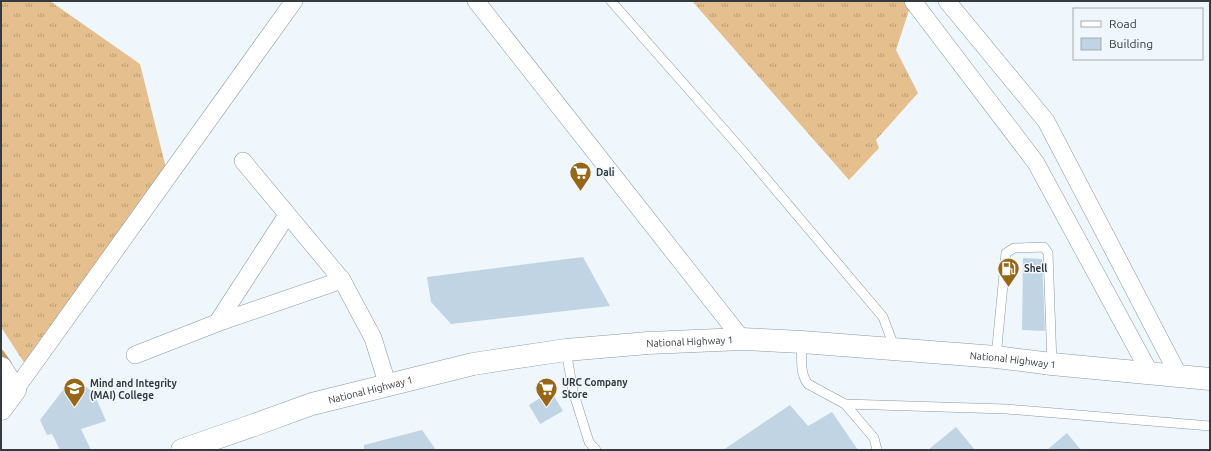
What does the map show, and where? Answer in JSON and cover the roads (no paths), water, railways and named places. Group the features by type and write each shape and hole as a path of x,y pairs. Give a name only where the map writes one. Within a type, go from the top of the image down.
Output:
{"main road":[{"name":"National Highway 1","path":"182,450 312,404 473,364 566,350 648,343 742,339 802,342 996,357 1052,364 1210,379"},
{"path":"1,368 15,390 1,409"}],"street":[{"path":"15,390 294,1"},
{"path":"476,1 742,339"},
{"path":"913,1 1036,163 1150,373"},
{"path":"947,1 1046,121 1179,376"},
{"path":"243,161 342,280 373,338 388,386"},
{"path":"217,323 287,215"},
{"path":"135,355 217,323 342,280"}],"lane":[{"path":"611,1 747,156 883,317 895,349"},
{"path":"996,357 1006,253 1014,248 1044,248 1048,253 1052,364"},
{"path":"802,342 804,379 808,384 845,404 874,438 877,450"},
{"path":"566,350 573,391 589,442 596,450"},
{"path":"845,404 1006,409 1210,426"}],"waterway":[{"path":"1,352 9,363"}],"place":[{"name":"Dali","path":"581,192"},
{"name":"Shell","path":"1008,288"},
{"name":"Mind and Integrity (MAI) College","path":"75,408"},
{"name":"URC Company Store","path":"546,408"}]}
